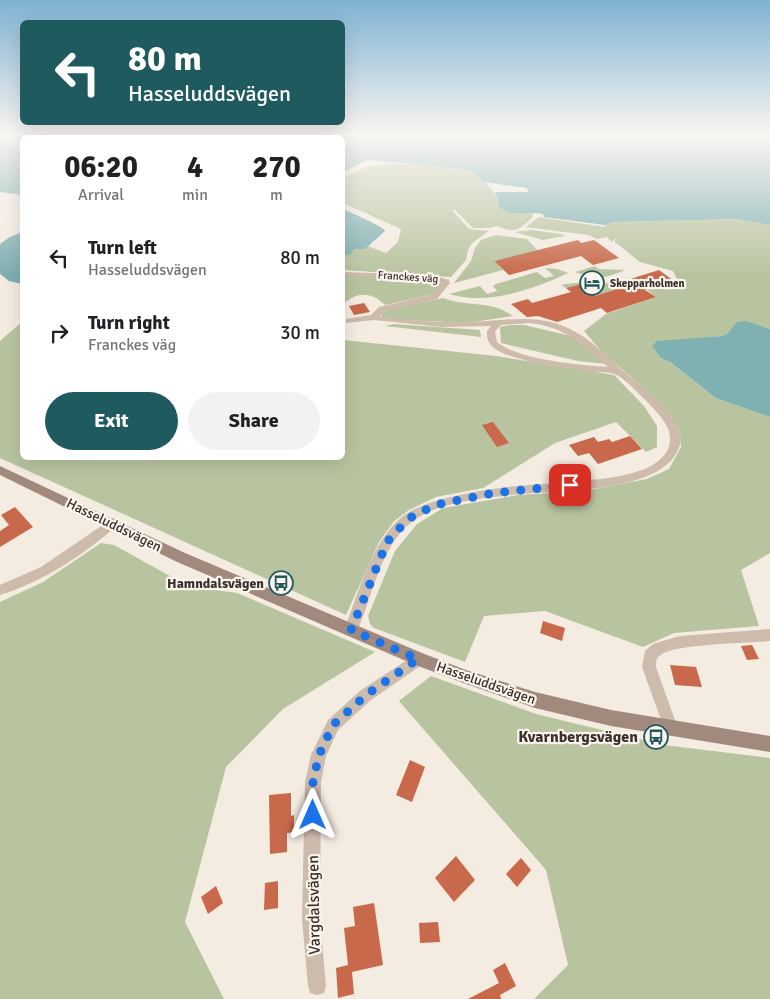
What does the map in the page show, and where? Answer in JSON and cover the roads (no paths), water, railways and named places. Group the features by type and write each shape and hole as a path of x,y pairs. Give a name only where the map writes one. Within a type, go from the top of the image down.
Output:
{"street":[{"name":"Franckes väg","path":"345,274 433,277 444,280 446,283 434,298 382,309 376,313 375,316 377,318"},
{"name":"Franckes väg","path":"349,321 377,318 390,321 463,326 528,320 550,324 571,331 594,348 616,371 652,402 667,419 674,433 675,446 670,456 659,466 644,473 599,482 494,493 435,505 408,519 387,542 351,630"},
{"path":"497,324 490,331 490,338 496,346 509,353 594,370 616,371"},
{"name":"Hasseluddsvägen","path":"0,470 180,557 418,659 535,700 611,718 670,726 770,744"},
{"path":"0,590 43,574 113,523"},
{"path":"670,726 650,668 650,656 658,648 680,642 770,635"},
{"name":"Vargdalsvägen","path":"317,986 311,919 313,782 319,755 333,725 366,695 418,659"}],"water":[{"path":"0,183 20,183 20,196 0,192"},
{"path":"488,183 770,183 770,225 736,219 614,222 605,225 544,217 543,214 537,213 517,213 500,208 495,192 528,192 527,188"},
{"path":"345,210 385,231 365,249 355,249 350,255 345,256"},
{"path":"20,233 20,284 9,281 0,274 0,244"},
{"path":"747,321 770,329 770,417 716,398 670,362 661,358 652,346 657,341 722,336 727,334 737,322"}],"place":[{"name":"Skepparholmen","path":"592,283"},
{"name":"Hamndalsvägen","path":"281,583"},
{"name":"Kvarnbergsvägen","path":"656,737"}]}
